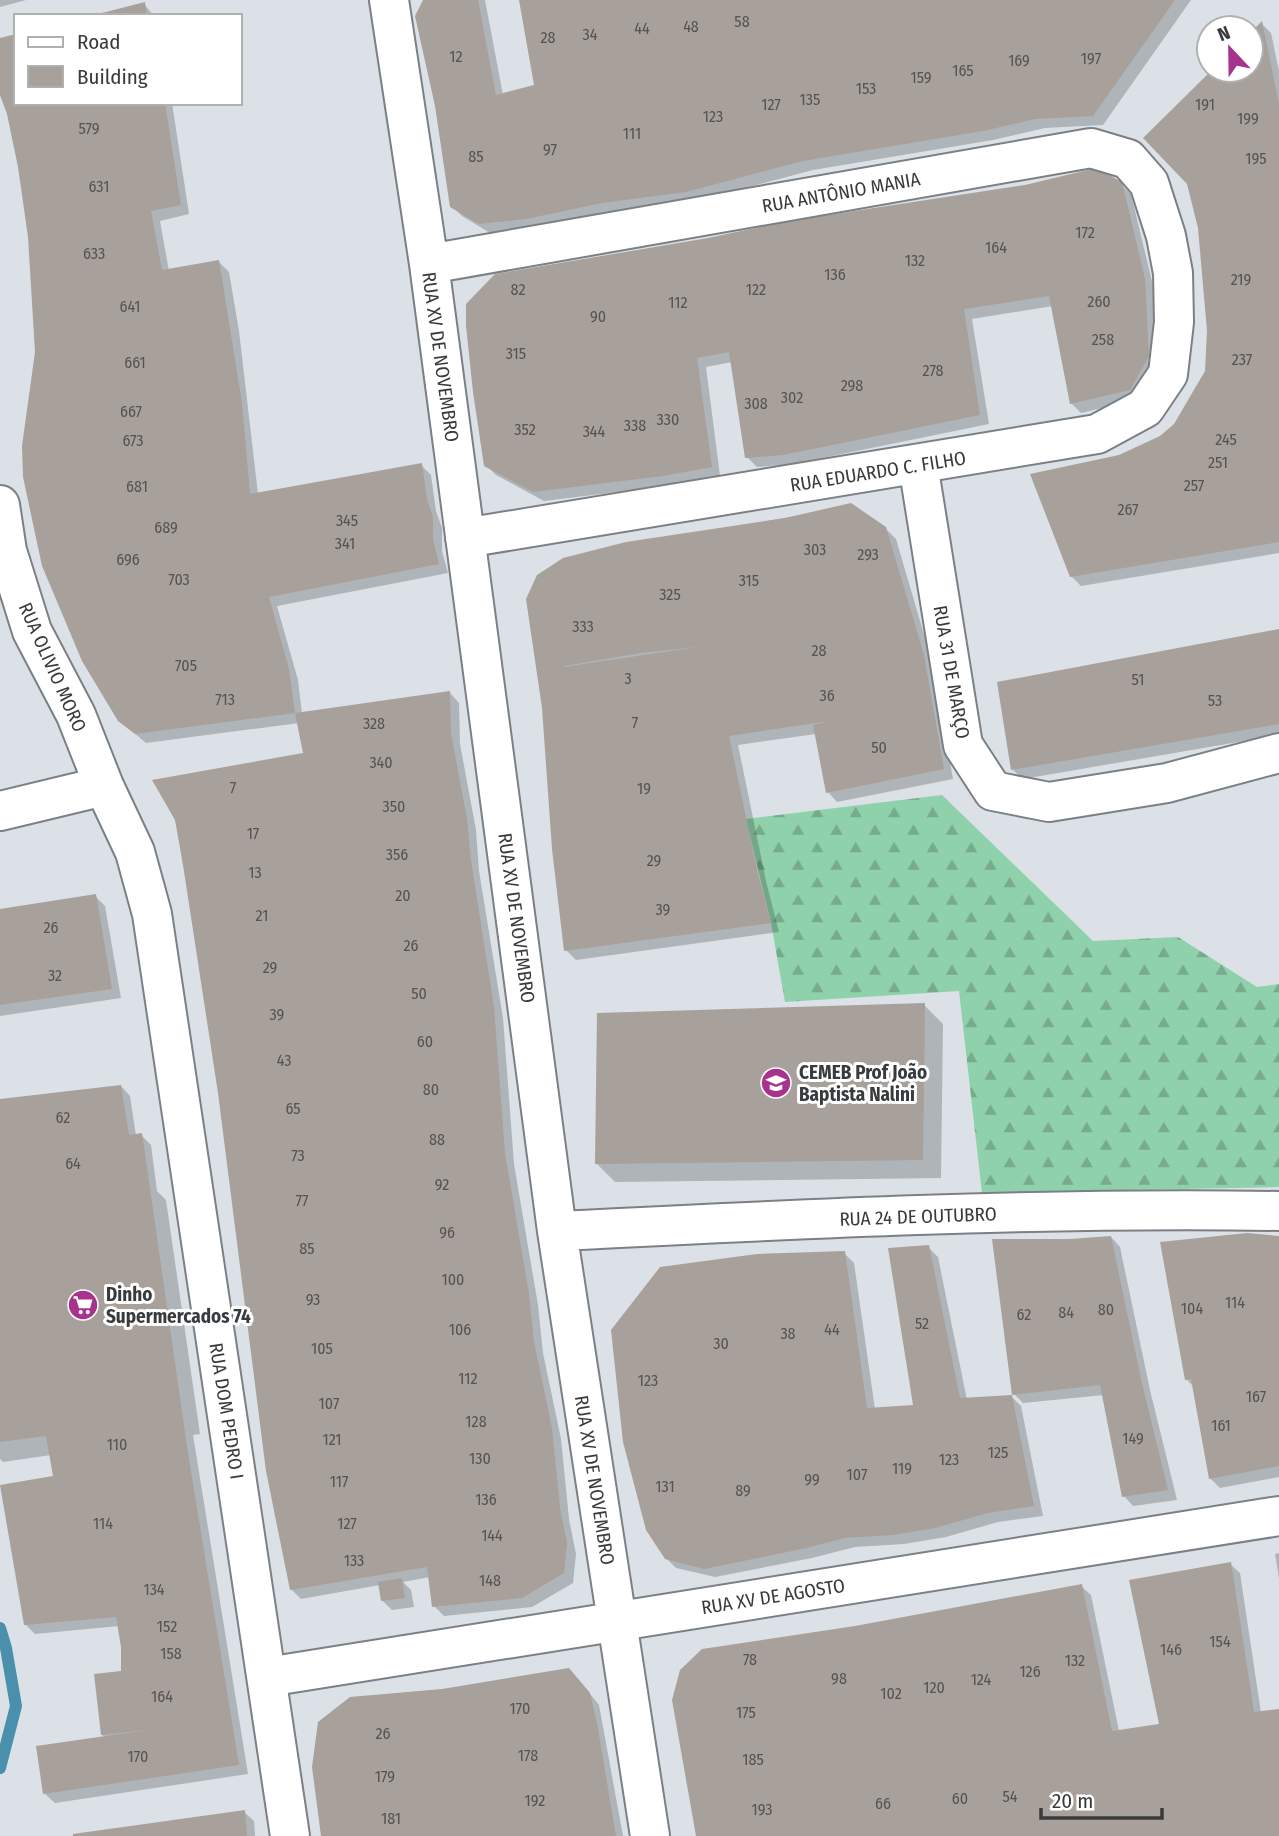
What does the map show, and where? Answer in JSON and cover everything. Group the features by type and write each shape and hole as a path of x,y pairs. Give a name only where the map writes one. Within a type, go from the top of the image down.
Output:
{"street":[{"name":"RUA XV DE NOVEMBRO","path":"389,0 429,264 557,1231 650,1836"},
{"name":"RUA ANTÔNIO MANIA","path":"429,264 1091,148 1128,159 1149,183 1166,236 1173,273"},
{"name":"RUA EDUARDO C. FILHO","path":"465,538 1097,434 1145,408 1168,373 1174,322 1173,273"},
{"name":"RUA 31 DE MARÇO","path":"918,464 963,746 993,791 1049,802 1167,783 1279,753"},
{"name":"RUA OLIVIO MORO","path":"0,505 7,551 33,631 76,715 104,786"},
{"path":"0,811 104,786"},
{"name":"RUA DOM PEDRO I","path":"104,786 135,852 152,914 290,1836"},
{"name":"RUA 24 DE OUTUBRO","path":"557,1231 746,1222 1160,1209 1279,1211"},
{"name":"RUA XV DE AGOSTO","path":"267,1677 1279,1516"}],"green space":[{"path":"942,795 1093,941 1178,937 1257,987 1279,984 1279,1187 982,1193 959,991 785,1002 771,923 746,819"}],"building":[{"path":"423,0 478,0 496,95 534,85 519,0 1175,0 1093,116 1035,119 983,131 803,161 686,192 602,203 526,219 479,224 450,207 435,106 415,16"},
{"path":"145,2 147,14 98,14"},
{"path":"14,34 14,105 165,105 181,205 151,211 162,270 219,260 242,403 250,494 422,463 439,564 269,597 289,669 295,713 135,734 118,721 82,661 42,566 23,477 22,446 35,352 28,237 18,167 7,114 0,95 0,38"},
{"path":"1265,36 1279,104 1279,542 1070,577 1030,474 1119,455 1160,436 1174,424 1205,371 1207,331 1198,228 1187,184 1143,138 1198,84 1265,84"},
{"path":"1096,168 1122,182 1145,279 1149,356 1130,390 1070,404 1049,296 964,309 980,415 783,455 745,458 729,352 697,358 712,467 663,476 533,492 484,466 473,392 466,304 495,274 708,238 782,222 1025,185"},
{"path":"851,503 886,527 924,655 944,769 826,793 813,725 829,721 729,736 771,923 564,951 552,849 542,708 526,599 537,575 563,558 626,542 785,518","holes":["697,647 564,667 641,653"]},
{"path":"1279,629 1279,724 1011,770 997,682"},
{"path":"450,691 451,733 467,819 494,1007 505,1153 529,1294 534,1342 552,1428 560,1508 567,1543 564,1573 522,1598 432,1607 427,1567 290,1590 266,1471 218,1093 183,865 175,820 152,780 303,753 295,713"},
{"path":"96,894 112,989 0,1005 0,909"},
{"path":"925,1003 923,1160 595,1164 597,1013"},
{"path":"121,1085 129,1135 142,1133 188,1453 239,1765 43,1794 36,1746 148,1730 101,1735 94,1674 121,1671 121,1647 116,1617 24,1625 0,1485 53,1476 46,1436 0,1442 0,1099"},
{"path":"1247,1233 1279,1236 1279,1466 1209,1479 1191,1379 1185,1380 1160,1242"},
{"path":"1111,1236 1168,1490 1122,1497 1100,1385 1012,1395 992,1239"},
{"path":"929,1245 960,1398 1012,1395 1034,1506 988,1513 935,1528 893,1535 845,1538 704,1569 665,1559 646,1530 623,1442 611,1330 660,1267 757,1254 845,1251 867,1408 913,1405 888,1248"},
{"path":"1231,1562 1254,1712 1279,1709 1279,1836 696,1836 672,1700 680,1670 702,1649 855,1626 1082,1584 1112,1731 1159,1724 1129,1580"},
{"path":"402,1578 405,1598 381,1601 378,1582"},
{"path":"569,1668 590,1693 616,1836 321,1836 312,1767 318,1722 350,1697 442,1689"},
{"path":"245,1810 247,1836 73,1836 73,1834"}],"waterway":[{"path":"0,1628 16,1706 0,1768"}],"place":[{"name":"CEMEB Prof João Baptista Nalini","path":"776,1083"},
{"name":"Dinho Supermercados 74","path":"83,1305"}]}
